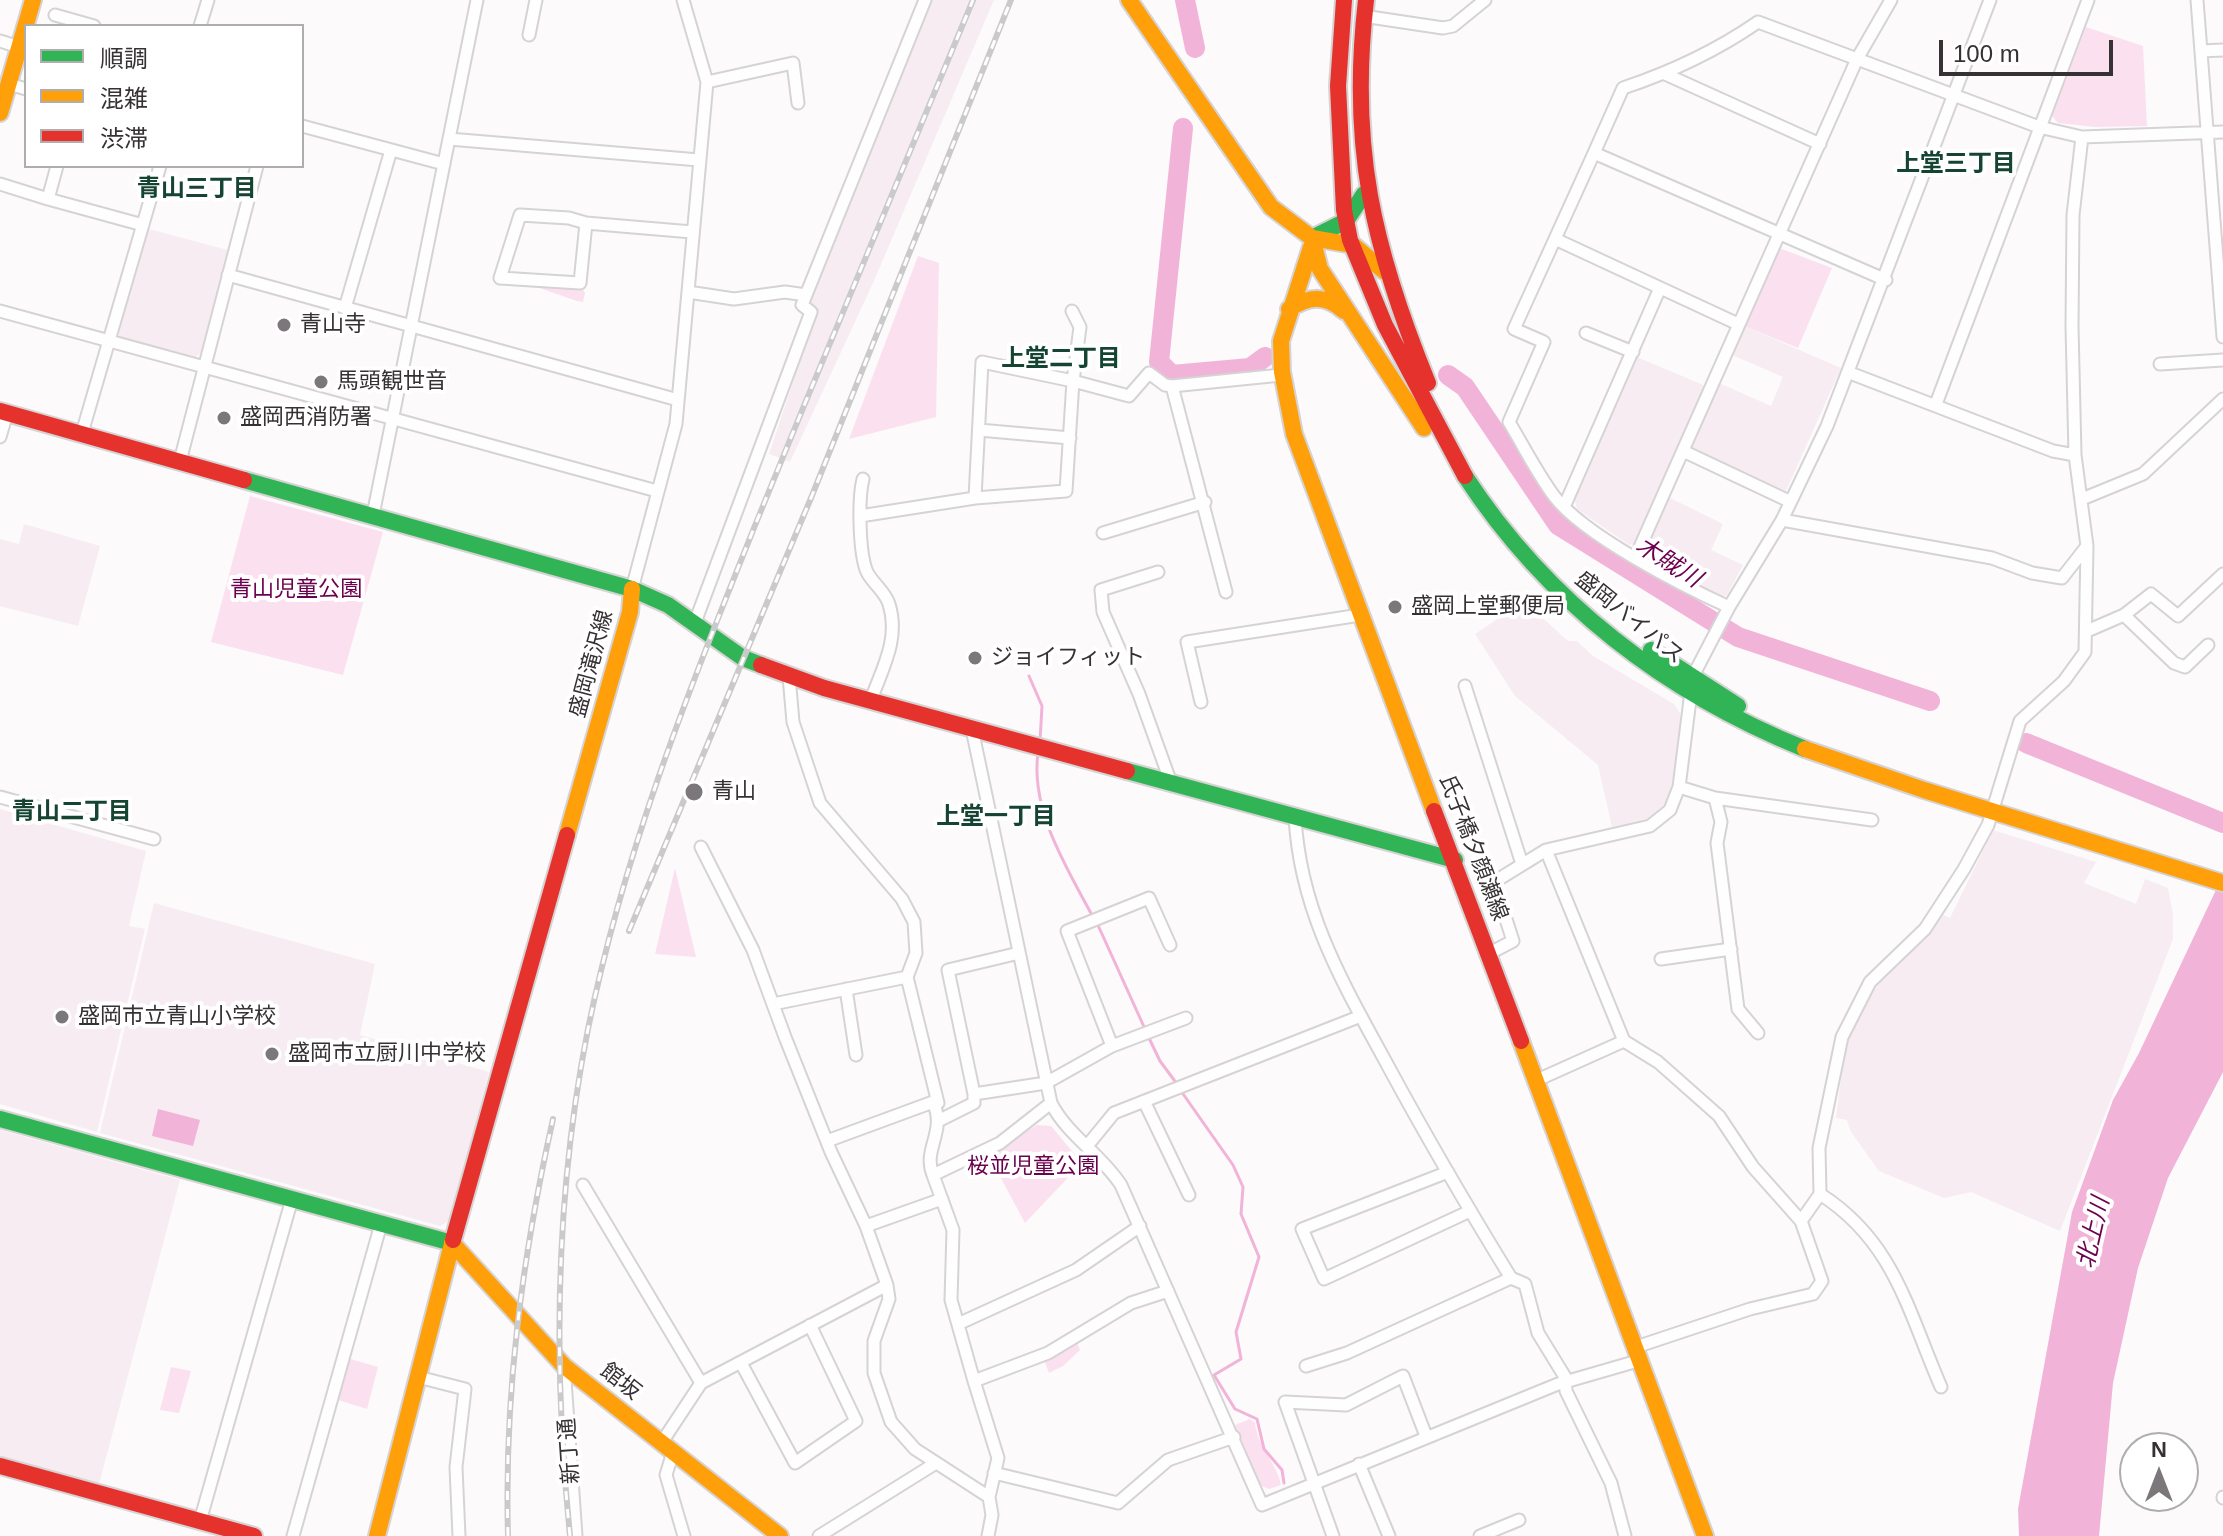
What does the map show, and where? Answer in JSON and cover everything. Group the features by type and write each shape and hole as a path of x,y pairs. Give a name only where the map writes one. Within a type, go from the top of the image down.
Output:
{"main road":[{"path":"28,24 33,0"},
{"path":"1129,0 1271,207 1312,238 1353,245 1384,271"},
{"name":"盛岡バイパス","path":"1344,0 1337,62 1346,221 1353,245 1385,324 1425,406 1477,494 1555,586 1646,664 1692,695 1770,734 1842,763 2211,870 2223,883"},
{"name":"盛岡バイパス","path":"1364,8 1358,118 1364,194 1384,271 1432,393 1497,501 1596,606 1663,660 1732,703 1790,730 1994,806"},
{"path":"0,113 23,48"},
{"path":"1312,238 1346,221 1364,194"},
{"path":"1312,238 1320,269 1478,513 1555,600 1646,664"},
{"name":"氏子橋夕顔瀬線","path":"1312,238 1310,265 1282,329 1281,375 1294,434 1705,1536"},
{"path":"1289,309 1305,297 1327,298 1335,302 1360,328"},
{"name":"盛岡滝沢線","path":"3,412 632,589 630,612 452,1243 377,1536"},
{"path":"632,589 668,605 743,658 789,676 1455,860"},
{"path":"0,1119 452,1243"},
{"name":"館坂","path":"452,1243 564,1366 780,1536"},
{"path":"0,1466 200,1521 228,1533 254,1536"}],"street":[{"path":"201,24 208,0"},
{"path":"373,515 477,0"},
{"path":"529,35 536,0"},
{"path":"632,589 676,424 707,82 683,0"},
{"path":"694,625 811,312 802,305 925,0"},
{"path":"1364,8 1443,28 1453,26 1485,0"},
{"path":"1636,556 1857,59 1891,0"},
{"path":"1490,953 1513,941 1494,882 1546,850 1650,826 1670,810 1679,787 1693,676 1726,612 1782,520 1850,373 1990,0"},
{"path":"1936,404 2088,0"},
{"path":"2197,0 2205,133 2218,226 2223,337"},
{"path":"55,15 87,24"},
{"path":"1726,612 1678,584 1564,507 1509,422 1544,342 1514,329 1623,88 1665,74 1730,41 1758,22 2039,127 2082,137 2223,132"},
{"path":"0,41 23,48"},
{"path":"2201,51 2223,50"},
{"path":"707,82 793,63 798,103"},
{"path":"1665,74 1820,144"},
{"path":"9,84 24,88"},
{"path":"304,127 444,164"},
{"path":"1801,1221 1820,1194 1819,1148 1842,1037 1870,982 1941,909 1994,806 2020,721 2081,662 2087,631 2087,546 2075,455 2073,215 2082,137"},
{"path":"449,139 699,160"},
{"path":"345,308 391,150"},
{"path":"1594,153 1886,280"},
{"path":"48,199 56,168"},
{"path":"82,433 159,168"},
{"path":"180,461 256,168"},
{"path":"0,184 143,225"},
{"path":"586,223 580,283 500,278 520,215 692,232"},
{"path":"1555,239 1738,324"},
{"path":"228,275 678,400"},
{"path":"1564,507 1660,288"},
{"path":"688,292 734,299 785,292 806,295"},
{"path":"0,311 204,369 394,416 657,491"},
{"path":"860,516 975,498 1066,491 1080,327 1072,311"},
{"path":"1586,333 1633,352"},
{"path":"2160,364 2223,360"},
{"path":"975,498 982,362 1129,396 1149,373 1165,385 1172,386 1281,375"},
{"path":"1850,373 2053,451 2075,455"},
{"path":"1172,386 1205,502 1226,592"},
{"path":"2082,499 2143,474 2223,399"},
{"path":"0,437 3,412"},
{"path":"979,430 1070,438"},
{"path":"1683,451 1789,501"},
{"path":"863,479 860,516 867,572 889,604 892,637 888,664 871,700"},
{"path":"1103,533 1205,502"},
{"path":"1782,520 1992,558 2050,578 2062,578 2087,546"},
{"path":"1158,572 1101,590 1103,612 1139,694 1171,783"},
{"path":"2087,631 2124,615 2151,594 2178,616 2223,574"},
{"path":"1201,702 1187,642 1360,615"},
{"path":"2124,615 2174,663 2185,667 2208,645"},
{"path":"789,676 793,722 820,803 902,899 914,922 916,953 907,977 938,1103 933,1102 827,1141"},
{"path":"1465,686 1522,864"},
{"path":"972,729 1051,1103 1060,1120 1109,1166 1140,1226 1262,1505 1426,1436 1750,1309 1813,1294 1822,1281 1801,1221 1753,1167 1719,1116 1658,1062 1624,1041 1546,850"},
{"path":"1679,787 1715,798 1872,820"},
{"path":"0,797 154,839"},
{"path":"1715,798 1721,822 1717,843 1738,1009 1758,1033"},
{"path":"1295,817 1297,861 1311,912 1361,1016 1470,1211 1511,1278 1525,1284 1538,1333 1566,1383 1611,1483 1625,1536"},
{"path":"701,847 753,950 827,1141 866,1226 887,1285 889,1299 874,1341 878,1388 891,1422 915,1449 989,1497"},
{"path":"1112,1046 1067,931 1149,898 1170,945"},
{"path":"1661,959 1731,949"},
{"path":"940,1120 974,1103 948,970 1019,953"},
{"path":"773,1004 907,977"},
{"path":"846,989 856,1055"},
{"path":"1087,1146 1114,1113 1361,1016"},
{"path":"974,1094 1046,1083 1112,1046 1186,1018"},
{"path":"1535,1081 1624,1041"},
{"path":"1144,1101 1189,1195"},
{"path":"933,1102 940,1120 929,1158 953,1230 951,1300 998,1458 989,1497 992,1515 988,1536"},
{"path":"933,1175 1000,1143 1051,1103"},
{"path":"1448,1172 1302,1229 1324,1279 1470,1211"},
{"path":"583,1185 701,1383"},
{"path":"1820,1194 1845,1210 1875,1241 1896,1276 1941,1387"},
{"path":"200,1521 292,1199"},
{"path":"866,1226 942,1199"},
{"path":"293,1536 381,1224"},
{"path":"958,1324 1076,1270 1140,1226"},
{"path":"1306,1366 1347,1353 1511,1278"},
{"path":"684,1536 666,1475 667,1447 701,1383 887,1285"},
{"path":"974,1381 1048,1353 1131,1303 1168,1291"},
{"path":"741,1363 795,1463 856,1421 810,1325"},
{"name":"新丁通","path":"564,1366 576,1536"},
{"path":"1333,1536 1316,1481 1285,1402 1346,1405 1403,1376 1426,1436"},
{"path":"418,1377 465,1389 456,1467 459,1536"},
{"path":"994,1473 1118,1503 1168,1460 1234,1437"},
{"path":"819,1536 936,1463"},
{"path":"1359,1464 1389,1536"},
{"path":"1480,1536 1519,1520"}],"shaded area":[{"path":"931,0 994,0 873,283 790,462 769,454 817,310 806,304"},
{"path":"145,228 228,250 202,353 192,359 120,338 118,331"},
{"path":"1744,326 1841,368 1786,491 1681,444 1658,492 1723,524 1711,550 1743,565 1727,595 1722,597 1646,556 1634,544 1629,545 1577,509 1575,500 1637,357 1715,390 1719,383 1771,406 1783,377 1732,355"},
{"path":"24,524 100,546 78,626 0,606 0,539 19,544"},
{"path":"1524,601 1568,641 1577,641 1593,656 1674,704 1680,713 1680,743 1668,801 1650,818 1612,827 1598,765 1515,696 1475,634"},
{"name":"盛岡市立青山小学校","path":"0,809 146,851 129,926 145,929 97,1132 0,1104"},
{"path":"1993,830 2096,862 2084,883 2136,904 2145,879 2168,888 2173,914 2173,939 2060,1231 1971,1192 1944,1198 1879,1171 1851,1132 1847,1120 1836,1118 1846,1041 1875,986 1931,931 1943,915 1950,918"},
{"name":"盛岡市立厨川中学校","path":"154,903 375,964 360,1035 489,1072 452,1219 440,1226 100,1133"},
{"path":"0,1130 180,1180 99,1484 0,1456"}],"green space":[{"path":"2086,27 2143,46 2147,126 2095,127 2058,123 2052,116"},
{"path":"1779,248 1832,268 1798,348 1744,326"},
{"path":"918,256 939,263 936,417 849,439"},
{"path":"525,283 582,287 585,293 583,302 577,301"},
{"name":"青山児童公園","path":"250,496 383,532 343,675 211,642"},
{"path":"675,868 696,957 655,954"},
{"name":"桜並児童公園","path":"1037,1125 1051,1126 1082,1163 1025,1223 988,1154"},
{"path":"1077,1343 1080,1350 1063,1366 1049,1373 1045,1362"},
{"path":"347,1358 378,1367 367,1409 335,1399"},
{"path":"171,1367 191,1371 179,1413 160,1410"},
{"path":"1250,1419 1255,1423 1281,1485 1269,1489 1261,1486 1235,1425"}],"water":[{"name":"北上川","path":"2223,875 2223,1072 2168,1178 2138,1268 2113,1383 2099,1536 2019,1536 2018,1509 2072,1212 2113,1100 2139,1053"},
{"path":"158,1109 200,1120 193,1146 152,1136"}],"waterway":[{"name":"木賊川","path":"1185,0 1195,48"},
{"name":"木賊川","path":"1183,128 1159,362 1172,375 1250,368 1265,357"},
{"name":"木賊川","path":"1448,375 1465,387 1558,525 1738,637 1930,701"},
{"path":"1029,676 1042,706 1040,741"},
{"name":"木賊川","path":"2026,743 2223,823"},
{"path":"1038,753 1037,774 1045,817 1062,859 1093,917"},
{"path":"1097,923 1145,1029"},
{"path":"1148,1036 1160,1061 1177,1084"},
{"path":"1181,1091 1233,1165 1243,1187 1241,1214 1259,1257 1236,1332 1241,1359 1214,1375 1235,1409 1257,1419 1264,1449 1282,1470 1284,1483"}],"railway":[{"path":"570,1536 561,1409 563,1218 577,1092 588,1029 620,897 660,772 706,648 973,0"},
{"path":"629,931 811,498 1011,0"},
{"path":"508,1536 509,1430 517,1326 532,1223 553,1119"}],"traffic: fast":[{"path":"1312,238 1346,221 1364,194"},
{"path":"1465,476 1497,522 1533,564 1614,639 1705,700 1805,749"},
{"path":"244,480 632,589 668,605 743,658 761,665"},
{"path":"1651,650 1738,706"},
{"path":"1127,771 1455,860"},
{"path":"0,1119 452,1243"}],"traffic: slow":[{"path":"26,24 33,0"},
{"path":"1129,0 1271,207 1312,238 1353,245 1384,271"},
{"path":"0,113 24,31"},
{"path":"1312,238 1320,269 1424,428"},
{"path":"1311,247 1281,341 1282,372 1294,434 1434,811"},
{"path":"1289,309 1303,301 1324,299 1344,311"},
{"path":"567,835 630,612 632,589"},
{"path":"1805,749 1924,790 2223,883"},
{"path":"1521,1041 1705,1536"},
{"path":"377,1536 453,1240"},
{"path":"452,1243 564,1366 780,1536"}],"traffic: jam":[{"path":"1344,0 1338,86 1344,210 1350,240 1385,325 1465,476"},
{"path":"1366,0 1361,102 1370,196 1393,287 1428,383"},
{"path":"0,411 244,480"},
{"path":"761,665 824,688 1127,771"},
{"path":"1434,811 1521,1041"},
{"path":"453,1240 567,835"},
{"path":"0,1466 254,1536"}],"place":[{"name":"青山寺","path":"284,325"},
{"name":"馬頭観世音","path":"321,382"},
{"name":"盛岡西消防署","path":"224,418"},
{"name":"盛岡上堂郵便局","path":"1395,607"},
{"name":"ジョイフィット","path":"975,658"},
{"name":"青山","path":"694,792"},
{"name":"盛岡市立青山小学校","path":"62,1017"},
{"name":"盛岡市立厨川中学校","path":"272,1054"}],"district":[{"name":"上堂三丁目","path":"1956,164"},
{"name":"青山三丁目","path":"197,189"},
{"name":"上堂二丁目","path":"1061,359"},
{"name":"青山二丁目","path":"72,812"},
{"name":"上堂一丁目","path":"996,817"}]}
